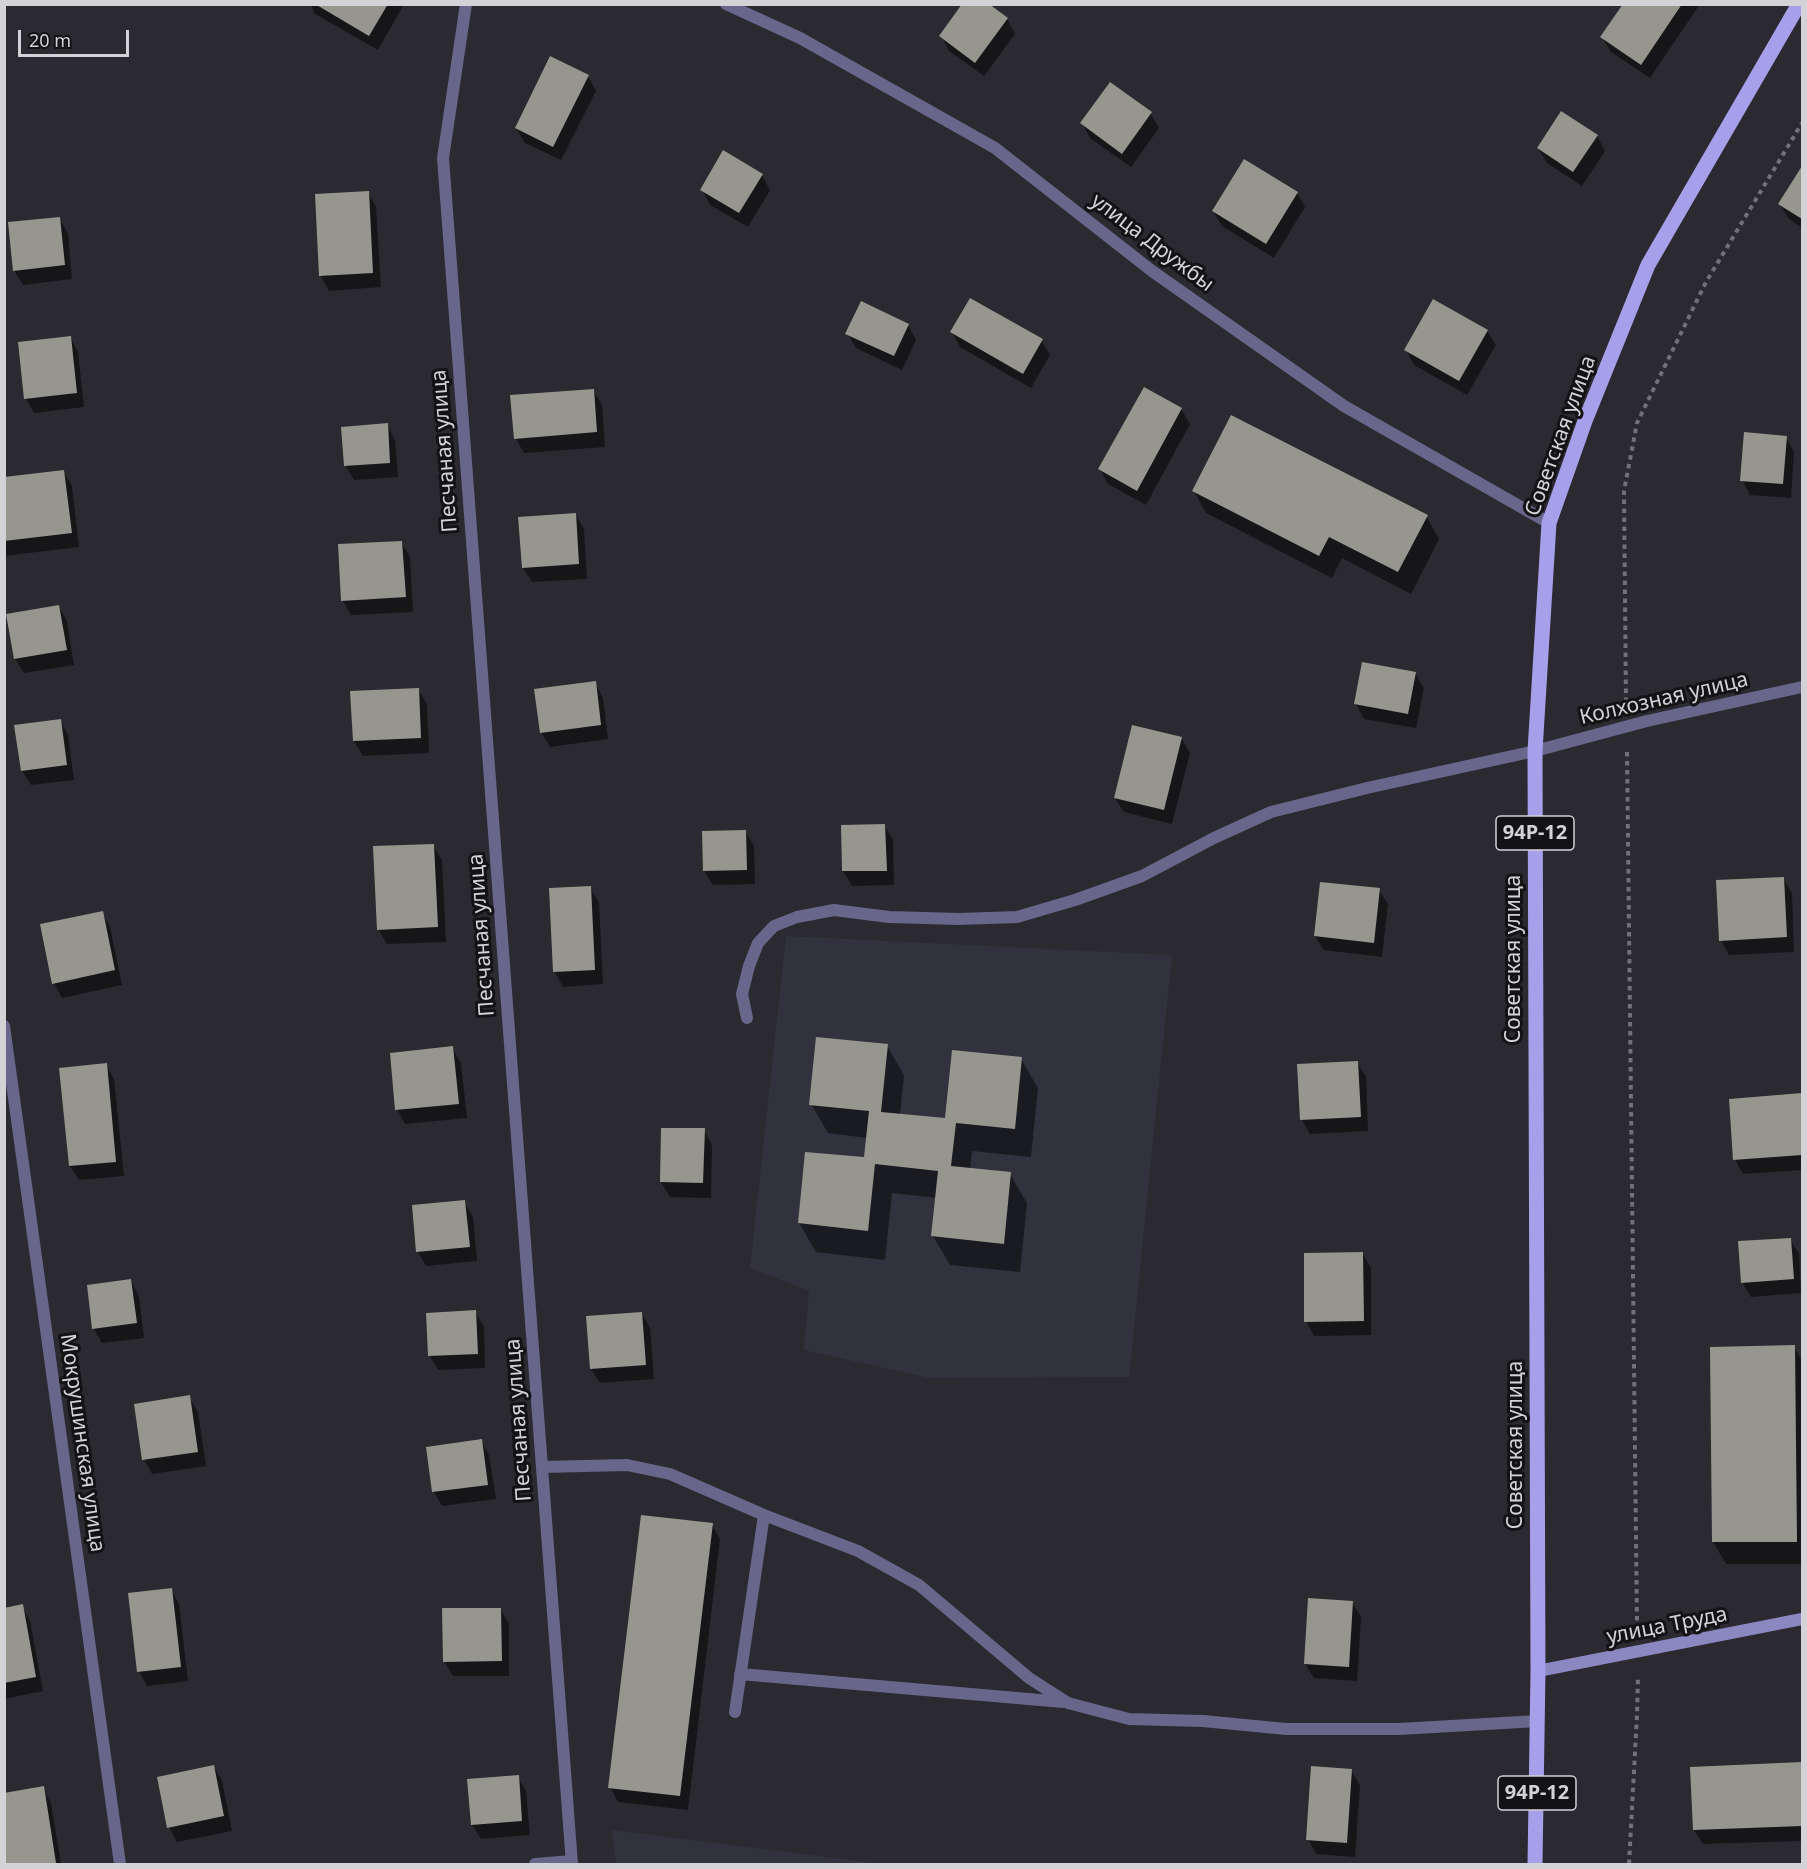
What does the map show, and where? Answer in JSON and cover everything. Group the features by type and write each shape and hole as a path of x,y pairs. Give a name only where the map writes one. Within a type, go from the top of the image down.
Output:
{"main road":[{"name":"Советская улица","path":"1536,1864 1538,1671 1535,751 1549,523 1585,421 1648,265 1799,4"}],"street":[{"name":"Песчаная улица","path":"466,4 443,158 572,1863"},
{"name":"улица Дружбы","path":"726,4 800,38 995,148 1152,270 1344,406 1549,523"},
{"name":"Колхозная улица","path":"747,1018 742,994 758,943 774,926 797,917 834,910 889,917 959,919 1017,917 1075,900 1142,876 1270,812 1803,687"},
{"name":"Мокрушинская улица","path":"4,1026 120,1864"},
{"path":"542,1467 627,1465 670,1474 764,1515 858,1551 919,1585 1029,1678 1068,1703"},
{"path":"735,1712 764,1515"},
{"name":"улица Труда","path":"1538,1671 1803,1619"},
{"path":"740,1674 1068,1703 1129,1719 1203,1721 1286,1729 1399,1729 1538,1721"},
{"path":"535,1864 572,1863"}],"path":[{"path":"1629,1864 1638,1651 1624,491 1637,423 1706,282 1803,123"}],"shaded area":[{"path":"786,936 1172,955 1129,1377 930,1378 804,1350 809,1291 750,1268"},
{"path":"612,1830 883,1864 616,1864"}],"building":[{"path":"315,4 388,4 369,36"},
{"path":"962,4 989,4 1008,18 975,63 939,36"},
{"path":"1623,4 1682,4 1641,65 1600,37"},
{"path":"550,56 589,75 553,147 515,128"},
{"path":"1110,82 1152,112 1122,154 1080,123"},
{"path":"1561,111 1598,135 1573,172 1537,148"},
{"path":"723,150 763,174 739,213 700,190"},
{"path":"1244,159 1298,192 1266,244 1212,211"},
{"path":"1802,166 1802,219 1778,204"},
{"path":"369,191 373,273 319,276 315,194"},
{"path":"60,217 65,265 13,271 8,222"},
{"path":"970,298 1043,339 1023,374 950,332"},
{"path":"1433,299 1488,330 1459,381 1404,350"},
{"path":"861,301 909,324 894,356 845,334"},
{"path":"71,336 77,393 24,399 18,342"},
{"path":"1144,387 1182,408 1137,491 1098,469"},
{"path":"594,389 597,432 514,439 510,395"},
{"path":"1231,415 1428,515 1398,572 1329,537 1319,556 1192,491"},
{"path":"388,423 390,463 344,466 341,427"},
{"path":"1744,432 1787,436 1783,484 1740,481"},
{"path":"64,470 72,533 4,541 4,477"},
{"path":"576,513 579,564 522,568 518,517"},
{"path":"402,541 406,597 341,601 338,544"},
{"path":"59,605 67,650 14,659 6,614"},
{"path":"1362,662 1416,672 1408,714 1354,704"},
{"path":"596,681 601,725 540,733 534,689"},
{"path":"419,688 421,738 353,741 350,691"},
{"path":"61,719 67,765 21,771 14,725"},
{"path":"1132,725 1182,737 1164,810 1114,798"},
{"path":"885,824 887,871 842,871 841,825"},
{"path":"746,830 747,870 703,871 702,831"},
{"path":"434,844 438,927 377,930 373,846"},
{"path":"1784,877 1787,937 1719,941 1716,880"},
{"path":"1320,882 1380,888 1374,943 1314,936"},
{"path":"591,886 595,970 553,972 549,888"},
{"path":"103,911 115,970 52,984 40,924"},
{"path":"816,1037 888,1044 881,1112 945,1118 952,1050 1022,1057 1015,1129 956,1123 951,1166 1011,1172 1004,1244 931,1236 938,1171 875,1164 868,1231 798,1223 805,1152 864,1157 869,1111 809,1105"},
{"path":"453,1046 459,1104 395,1110 390,1053"},
{"path":"1358,1061 1361,1117 1300,1120 1297,1064"},
{"path":"107,1063 116,1162 69,1166 59,1068"},
{"path":"1802,1093 1802,1155 1733,1160 1729,1099"},
{"path":"661,1128 705,1128 703,1183 660,1182"},
{"path":"465,1200 470,1247 416,1252 412,1205"},
{"path":"1791,1238 1794,1279 1741,1283 1738,1241"},
{"path":"1363,1252 1364,1321 1304,1322 1304,1253"},
{"path":"131,1279 137,1323 92,1329 87,1285"},
{"path":"476,1310 478,1354 428,1356 426,1313"},
{"path":"642,1312 646,1365 590,1369 586,1316"},
{"path":"1795,1345 1797,1542 1712,1542 1710,1347"},
{"path":"190,1395 198,1452 142,1460 134,1404"},
{"path":"482,1439 488,1485 432,1492 426,1447"},
{"path":"641,1515 713,1523 680,1796 608,1788"},
{"path":"172,1588 181,1667 137,1672 128,1593"},
{"path":"1308,1598 1353,1601 1349,1667 1304,1664"},
{"path":"23,1604 36,1677 4,1683 4,1608"},
{"path":"442,1608 501,1608 502,1661 443,1662"},
{"path":"1802,1762 1802,1826 1693,1830 1690,1767"},
{"path":"214,1765 224,1816 167,1828 157,1777"},
{"path":"1311,1766 1352,1769 1347,1843 1306,1840"},
{"path":"519,1775 522,1821 471,1825 467,1779"},
{"path":"44,1786 56,1863 4,1864 4,1793"}]}
